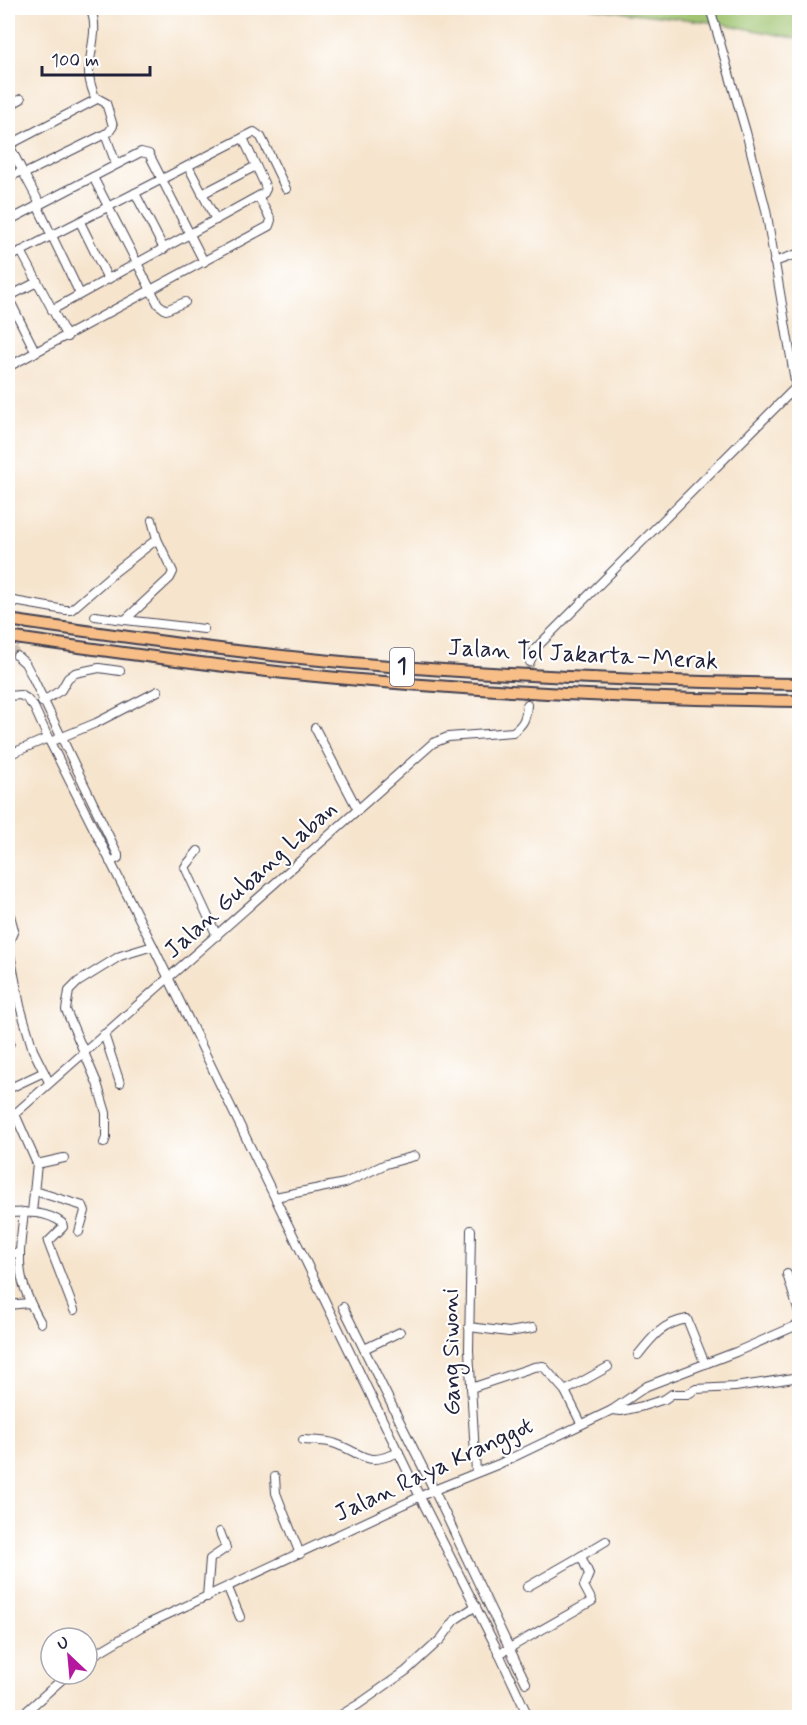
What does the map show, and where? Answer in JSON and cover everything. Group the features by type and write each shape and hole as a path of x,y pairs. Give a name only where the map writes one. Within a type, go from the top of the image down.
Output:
{"highway":[{"name":"Jalan Tol Jakarta–Merak","path":"8,620 176,644 362,664 552,677 800,684"},
{"name":"Jalan Tol Jakarta–Merak","path":"8,637 145,656 339,678 502,691 666,699 800,701"}],"street":[{"path":"8,178 112,130 113,126 106,103 98,99 93,90 89,71 95,23 90,8"},
{"path":"530,662 535,649 798,385 765,210 746,132 710,8"},
{"path":"8,106 21,99"},
{"path":"80,294 8,144 98,99"},
{"path":"8,258 254,132 258,133 286,189"},
{"path":"105,134 116,165"},
{"path":"52,310 259,198 266,189 243,138"},
{"path":"8,221 141,152 147,152 204,262"},
{"path":"188,166 216,220"},
{"path":"202,194 256,166"},
{"path":"93,177 158,304 163,310 185,302"},
{"path":"135,193 164,249"},
{"path":"8,367 269,226 271,220 259,198"},
{"path":"80,222 108,279"},
{"path":"21,251 67,337"},
{"path":"774,262 800,253"},
{"path":"36,353 8,297 37,282"},
{"path":"125,620 173,573 152,520"},
{"path":"8,600 71,610 158,539"},
{"path":"95,616 204,629"},
{"path":"17,656 28,668 55,739 110,862 275,1197 433,1490 505,1651 529,1718"},
{"path":"40,703 61,690 68,678 75,673 99,668 120,671"},
{"path":"8,755 96,723 158,691"},
{"path":"8,696 20,695 40,703 55,739 118,855 118,858 110,862"},
{"name":"Jalan Gubang Laban","path":"8,1120 433,743 448,737 513,732 522,726 526,717 527,705"},
{"path":"315,728 358,810"},
{"path":"198,850 185,867 217,936"},
{"path":"8,908 14,930 8,941 11,977 33,1050 49,1082"},
{"path":"104,1143 106,1113 85,1051 66,1010 69,991 78,982 120,956 153,946"},
{"path":"104,1034 120,1083"},
{"path":"8,1089 44,1072"},
{"path":"15,1114 37,1164 35,1191 28,1212 20,1255 20,1279 42,1323"},
{"path":"275,1197 345,1183 386,1164 415,1156"},
{"path":"37,1164 64,1158"},
{"path":"35,1191 83,1206 85,1214 79,1232"},
{"path":"8,1213 28,1212 52,1217 63,1223 63,1227 48,1242 74,1310"},
{"name":"Gang Siwoni","path":"471,1230 469,1327 476,1472"},
{"path":"8,1251 20,1255"},
{"path":"787,1274 800,1316"},
{"path":"8,1305 30,1303"},
{"path":"343,1307 364,1349 399,1452 476,1606 526,1683"},
{"path":"638,1355 652,1336 676,1322 687,1319 705,1364"},
{"name":"Jalan Raya Kranggot","path":"99,1652 141,1628 433,1490 499,1464 612,1410 647,1386 800,1324"},
{"path":"469,1327 510,1332 533,1328"},
{"path":"364,1349 400,1332"},
{"path":"471,1389 539,1366 545,1368 565,1391 581,1423"},
{"path":"565,1391 608,1367"},
{"path":"612,1410 621,1411 643,1406 665,1399 672,1394 688,1394 696,1389 735,1387 800,1377"},
{"path":"303,1440 335,1444 360,1457 372,1460 382,1460 399,1452"},
{"path":"275,1477 276,1493 300,1554"},
{"path":"207,1597 210,1559 226,1548 220,1532"},
{"path":"527,1587 606,1541"},
{"path":"505,1651 590,1604 592,1599 584,1586 589,1574 581,1556"},
{"path":"228,1588 240,1617"},
{"path":"336,1718 406,1671 441,1639 456,1619 476,1606"},
{"path":"19,1718 55,1686"}],"green space":[{"path":"590,8 799,8 799,39 718,23"}],"tunnel":[{"path":"8,637 17,656"},
{"path":"527,705 530,662"}]}
